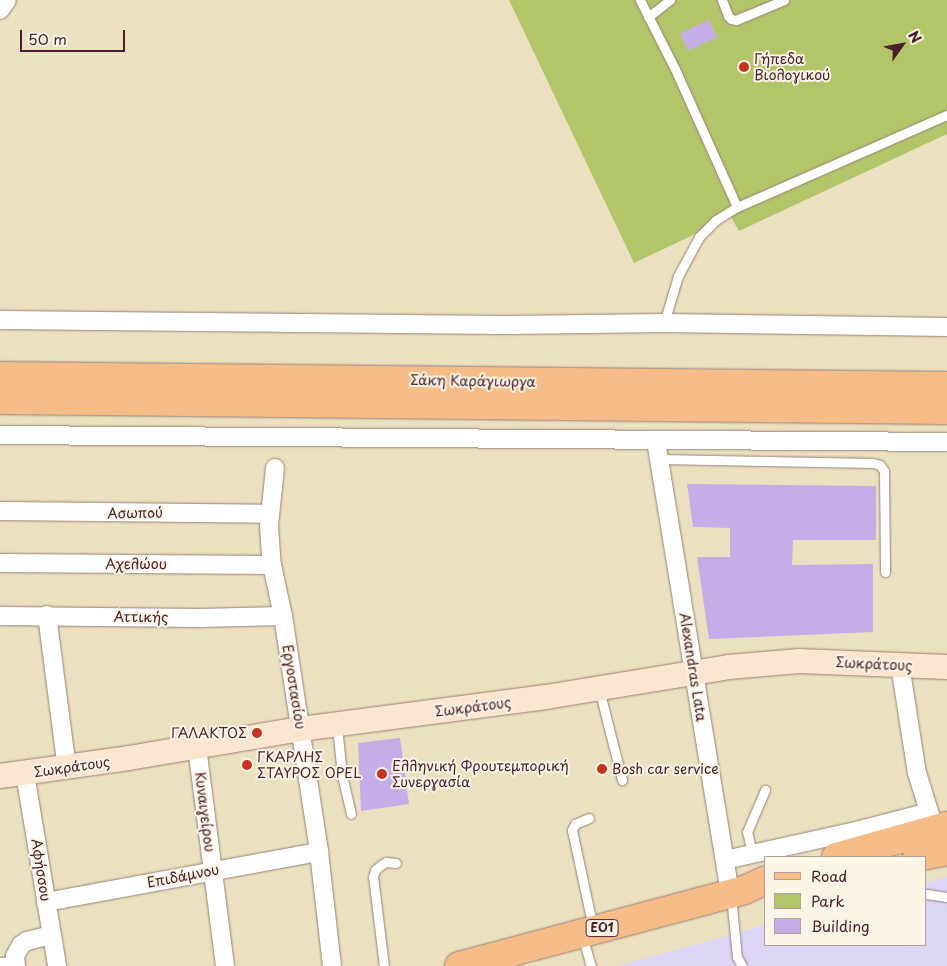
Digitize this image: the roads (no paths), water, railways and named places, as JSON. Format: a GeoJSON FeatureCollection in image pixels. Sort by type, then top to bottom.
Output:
{"type":"FeatureCollection","features":[{"type":"Feature","properties":{"kind":"main road","name":"Σάκη Καράγιωργα"},"geometry":{"type":"LineString","coordinates":[[0,376],[947,386]]}},
{"type":"Feature","properties":{"kind":"main road","name":"Σάκη Καράγιωργα"},"geometry":{"type":"LineString","coordinates":[[0,400],[947,410]]}},
{"type":"Feature","properties":{"kind":"main road","name":"Σωκράτους"},"geometry":{"type":"LineString","coordinates":[[0,776],[67,768],[300,729],[599,689],[694,672],[799,661],[947,667]]}},
{"type":"Feature","properties":{"kind":"main road"},"geometry":{"type":"LineString","coordinates":[[840,856],[939,830]]}},
{"type":"Feature","properties":{"kind":"main road"},"geometry":{"type":"LineString","coordinates":[[918,856],[939,830]]}},
{"type":"Feature","properties":{"kind":"main road","name":"ΕΟ1"},"geometry":{"type":"LineString","coordinates":[[459,966],[752,889]]}},
{"type":"Feature","properties":{"kind":"street"},"geometry":{"type":"LineString","coordinates":[[0,10],[7,0]]}},
{"type":"Feature","properties":{"kind":"street"},"geometry":{"type":"LineString","coordinates":[[0,320],[509,325],[664,323],[947,327]]}},
{"type":"Feature","properties":{"kind":"street"},"geometry":{"type":"LineString","coordinates":[[0,435],[947,442]]}},
{"type":"Feature","properties":{"kind":"street","name":"Alexandras Lata"},"geometry":{"type":"LineString","coordinates":[[656,441],[725,860],[752,889]]}},
{"type":"Feature","properties":{"kind":"street","name":"Εργοστασίου"},"geometry":{"type":"LineString","coordinates":[[275,468],[270,514],[272,565],[283,616],[319,852],[332,966]]}},
{"type":"Feature","properties":{"kind":"street","name":"Ασωπού"},"geometry":{"type":"LineString","coordinates":[[0,511],[270,514]]}},
{"type":"Feature","properties":{"kind":"street","name":"Αχελώου"},"geometry":{"type":"LineString","coordinates":[[0,563],[272,565]]}},
{"type":"Feature","properties":{"kind":"street"},"geometry":{"type":"LineString","coordinates":[[47,615],[67,768]]}},
{"type":"Feature","properties":{"kind":"street","name":"Αττικής"},"geometry":{"type":"LineString","coordinates":[[0,616],[199,618],[283,616]]}},
{"type":"Feature","properties":{"kind":"street"},"geometry":{"type":"LineString","coordinates":[[725,860],[837,836],[939,830],[917,774],[900,665]]}},
{"type":"Feature","properties":{"kind":"street","name":"Κυναιγείρου"},"geometry":{"type":"LineString","coordinates":[[197,746],[225,966]]}},
{"type":"Feature","properties":{"kind":"street","name":"Αφήσσου"},"geometry":{"type":"LineString","coordinates":[[25,774],[57,966]]}},
{"type":"Feature","properties":{"kind":"street","name":"Επιδάμνου"},"geometry":{"type":"LineString","coordinates":[[46,902],[212,870],[319,852]]}},
{"type":"Feature","properties":{"kind":"street"},"geometry":{"type":"LineString","coordinates":[[11,964],[16,951],[21,945],[27,941],[52,935]]}},
{"type":"Feature","properties":{"kind":"lane"},"geometry":{"type":"LineString","coordinates":[[640,0],[675,70],[737,207]]}},
{"type":"Feature","properties":{"kind":"lane"},"geometry":{"type":"LineString","coordinates":[[648,17],[670,0]]}},
{"type":"Feature","properties":{"kind":"lane"},"geometry":{"type":"LineString","coordinates":[[722,0],[728,16],[736,20],[784,0]]}},
{"type":"Feature","properties":{"kind":"lane"},"geometry":{"type":"LineString","coordinates":[[664,323],[678,276],[690,252],[707,228],[737,207],[947,115]]}},
{"type":"Feature","properties":{"kind":"lane"},"geometry":{"type":"LineString","coordinates":[[659,459],[873,463],[880,465],[884,471],[885,572]]}},
{"type":"Feature","properties":{"kind":"lane"},"geometry":{"type":"LineString","coordinates":[[599,689],[622,780]]}},
{"type":"Feature","properties":{"kind":"lane"},"geometry":{"type":"LineString","coordinates":[[337,724],[342,775],[352,814]]}},
{"type":"Feature","properties":{"kind":"lane"},"geometry":{"type":"LineString","coordinates":[[752,853],[747,832],[765,790]]}},
{"type":"Feature","properties":{"kind":"lane"},"geometry":{"type":"LineString","coordinates":[[589,818],[575,824],[572,830],[591,966]]}},
{"type":"Feature","properties":{"kind":"lane"},"geometry":{"type":"LineString","coordinates":[[384,966],[373,877],[375,870],[381,865],[386,862],[396,863]]}},
{"type":"Feature","properties":{"kind":"lane"},"geometry":{"type":"LineString","coordinates":[[742,966],[738,957],[752,889]]}},
{"type":"Feature","properties":{"kind":"lane"},"geometry":{"type":"LineString","coordinates":[[927,894],[947,897]]}},
{"type":"Feature","properties":{"kind":"place","name":"Γήπεδα Βιολογικού"},"geometry":{"type":"Point","coordinates":[744,67]}},
{"type":"Feature","properties":{"kind":"place","name":"ΓΑΛΑΚΤΟΣ"},"geometry":{"type":"Point","coordinates":[257,733]}},
{"type":"Feature","properties":{"kind":"place","name":"ΓΚΑΡΛΗΣ ΣΤΑΥΡΟΣ OPEL"},"geometry":{"type":"Point","coordinates":[247,765]}},
{"type":"Feature","properties":{"kind":"place","name":"Bosh car service"},"geometry":{"type":"Point","coordinates":[602,769]}},
{"type":"Feature","properties":{"kind":"place","name":"Ελληνική Φρουτεμπορική Συνεργασία"},"geometry":{"type":"Point","coordinates":[382,774]}}]}
